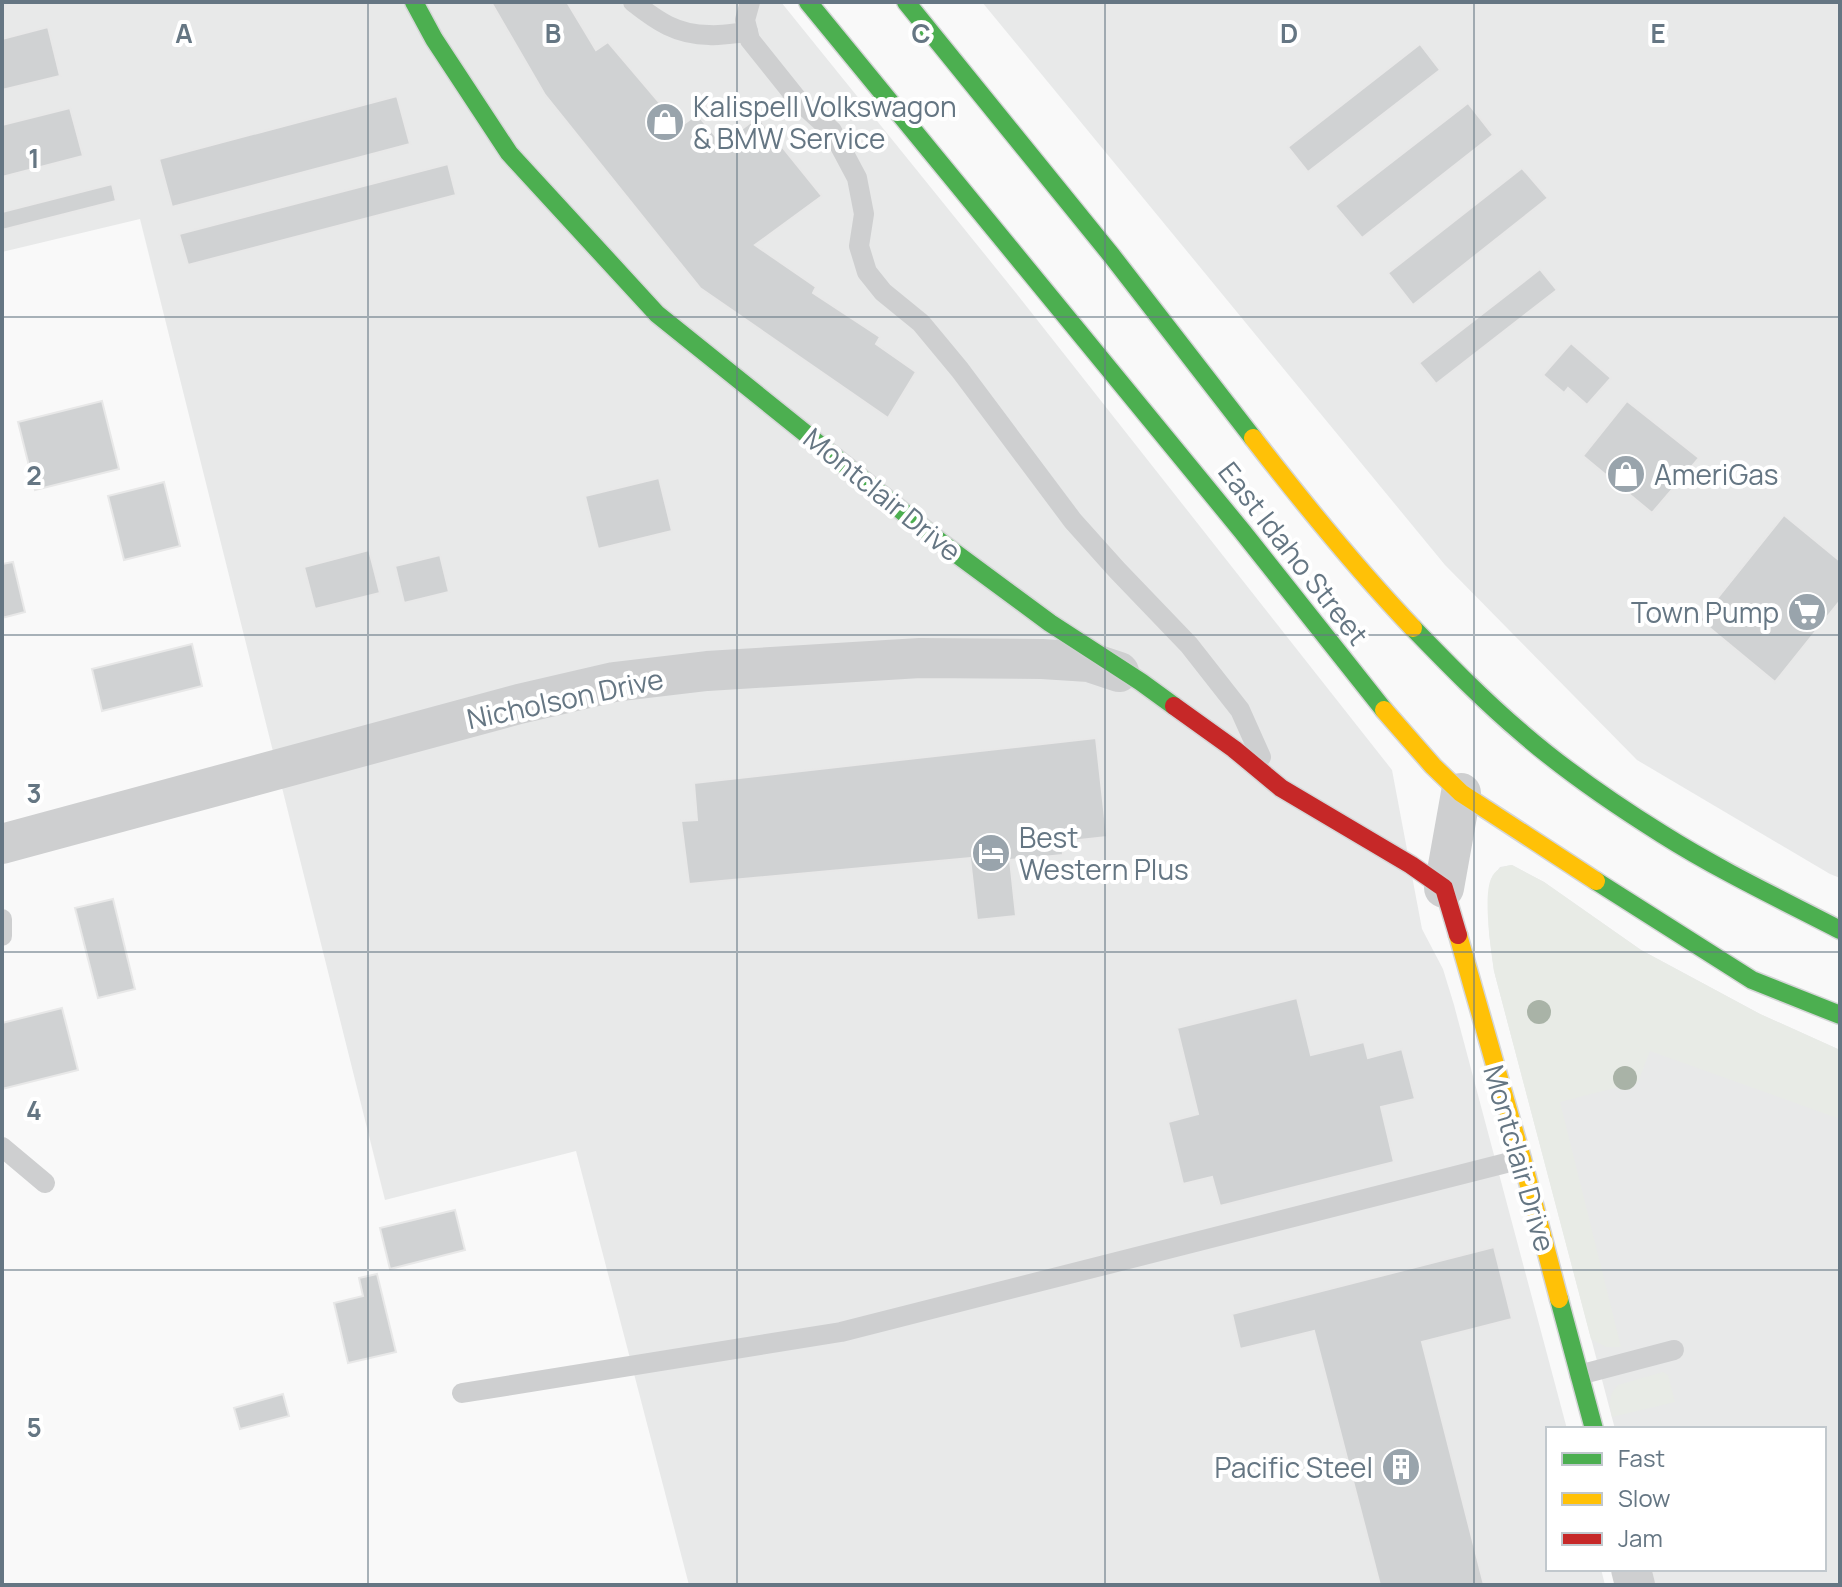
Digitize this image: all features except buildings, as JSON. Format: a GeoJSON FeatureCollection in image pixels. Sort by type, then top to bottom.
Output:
{"type":"FeatureCollection","features":[{"type":"Feature","properties":{"kind":"main road","name":"Montclair Drive"},"geometry":{"type":"LineString","coordinates":[[414,2],[434,39],[509,153],[657,314],[943,544],[1050,623],[1141,682],[1234,749],[1281,788],[1444,888],[1522,1159],[1593,1427]]}},
{"type":"Feature","properties":{"kind":"main road","name":"East Idaho Street"},"geometry":{"type":"LineString","coordinates":[[808,2],[1242,531],[1370,695],[1433,766],[1461,793],[1752,980],[1840,1015]]}},
{"type":"Feature","properties":{"kind":"main road","name":"East Idaho Street"},"geometry":{"type":"LineString","coordinates":[[906,2],[1112,256],[1313,516],[1376,589],[1442,658],[1523,734],[1609,798],[1662,834],[1738,878],[1840,930]]}},
{"type":"Feature","properties":{"kind":"street","name":"Nicholson Drive"},"geometry":{"type":"LineString","coordinates":[[2,844],[519,704],[614,682],[707,671],[920,658],[1089,662],[1141,682]]}},
{"type":"Feature","properties":{"kind":"street","name":"Montclair Drive"},"geometry":{"type":"LineString","coordinates":[[1444,888],[1461,793]]}},
{"type":"Feature","properties":{"kind":"lane"},"geometry":{"type":"LineString","coordinates":[[633,2],[657,22],[684,33],[710,36],[748,32]]}},
{"type":"Feature","properties":{"kind":"lane"},"geometry":{"type":"LineString","coordinates":[[750,2],[745,20],[750,40],[798,100],[832,131],[857,178],[864,214],[859,246],[867,272],[883,292],[921,323],[1073,521],[1207,668],[1240,710],[1259,751],[1265,776]]}},
{"type":"Feature","properties":{"kind":"lane"},"geometry":{"type":"LineString","coordinates":[[2,919],[2,936]]}},
{"type":"Feature","properties":{"kind":"lane"},"geometry":{"type":"LineString","coordinates":[[2,1147],[45,1183]]}},
{"type":"Feature","properties":{"kind":"lane"},"geometry":{"type":"LineString","coordinates":[[462,1393],[841,1332],[1522,1159]]}},
{"type":"Feature","properties":{"kind":"lane"},"geometry":{"type":"LineString","coordinates":[[1579,1375],[1674,1350]]}},
{"type":"Feature","properties":{"kind":"shaded area"},"geometry":{"type":"Polygon","coordinates":[[[2,2],[781,2],[1016,293],[1392,770],[1422,929],[1443,969],[1454,1005],[1566,1427],[1546,1427],[1546,1571],[1602,1571],[1605,1585],[689,1585],[576,1151],[385,1200],[140,219],[2,252],[2,2]]]}},
{"type":"Feature","properties":{"kind":"shaded area"},"geometry":{"type":"Polygon","coordinates":[[[982,2],[1840,2],[1840,878],[1637,760],[1445,565],[982,2]]]}},
{"type":"Feature","properties":{"kind":"shaded area"},"geometry":{"type":"Polygon","coordinates":[[[1512,865],[1544,882],[1641,950],[1760,1014],[1840,1050],[1840,1585],[1654,1585],[1650,1571],[1826,1571],[1826,1427],[1614,1427],[1494,971],[1488,903],[1491,879],[1500,867],[1512,865]]]}},
{"type":"Feature","properties":{"kind":"shaded area"},"geometry":{"type":"Polygon","coordinates":[[[1512,865],[1544,882],[1641,950],[1760,1014],[1840,1050],[1840,1119],[1650,1051],[1638,1082],[1560,1102],[1621,1347],[1606,1347],[1591,1339],[1494,971],[1488,924],[1489,887],[1497,870],[1512,865]]]}},
{"type":"Feature","properties":{"kind":"shaded area"},"geometry":{"type":"Polygon","coordinates":[[[1663,1372],[1668,1375],[1675,1402],[1612,1417],[1610,1400],[1618,1385],[1663,1372]]]}},
{"type":"Feature","properties":{"kind":"traffic: fast"},"geometry":{"type":"LineString","coordinates":[[414,2],[434,39],[509,153],[657,314],[943,544],[1050,623],[1174,706]]}},
{"type":"Feature","properties":{"kind":"traffic: fast"},"geometry":{"type":"LineString","coordinates":[[808,2],[1242,531],[1384,710]]}},
{"type":"Feature","properties":{"kind":"traffic: fast"},"geometry":{"type":"LineString","coordinates":[[906,2],[1112,256],[1253,438]]}},
{"type":"Feature","properties":{"kind":"traffic: fast"},"geometry":{"type":"LineString","coordinates":[[1413,628],[1509,721],[1591,787],[1705,860],[1840,930]]}},
{"type":"Feature","properties":{"kind":"traffic: fast"},"geometry":{"type":"LineString","coordinates":[[1596,881],[1752,980],[1840,1015]]}},
{"type":"Feature","properties":{"kind":"traffic: fast"},"geometry":{"type":"LineString","coordinates":[[1559,1299],[1593,1427]]}},
{"type":"Feature","properties":{"kind":"traffic: slow"},"geometry":{"type":"LineString","coordinates":[[1253,438],[1331,535],[1413,628]]}},
{"type":"Feature","properties":{"kind":"traffic: slow"},"geometry":{"type":"LineString","coordinates":[[1384,710],[1461,793],[1596,881]]}},
{"type":"Feature","properties":{"kind":"traffic: slow"},"geometry":{"type":"LineString","coordinates":[[1458,935],[1559,1299]]}},
{"type":"Feature","properties":{"kind":"traffic: jam"},"geometry":{"type":"LineString","coordinates":[[1174,706],[1281,788],[1444,888],[1458,935]]}},
{"type":"Feature","properties":{"kind":"place","name":"Kalispell Volkswagon & BMW Service"},"geometry":{"type":"Point","coordinates":[665,122]}},
{"type":"Feature","properties":{"kind":"place","name":"AmeriGas"},"geometry":{"type":"Point","coordinates":[1626,474]}},
{"type":"Feature","properties":{"kind":"place","name":"Town Pump"},"geometry":{"type":"Point","coordinates":[1807,612]}},
{"type":"Feature","properties":{"kind":"place","name":"Best Western Plus"},"geometry":{"type":"Point","coordinates":[991,853]}},
{"type":"Feature","properties":{"kind":"place","name":"Pacific Steel"},"geometry":{"type":"Point","coordinates":[1401,1467]}}]}
